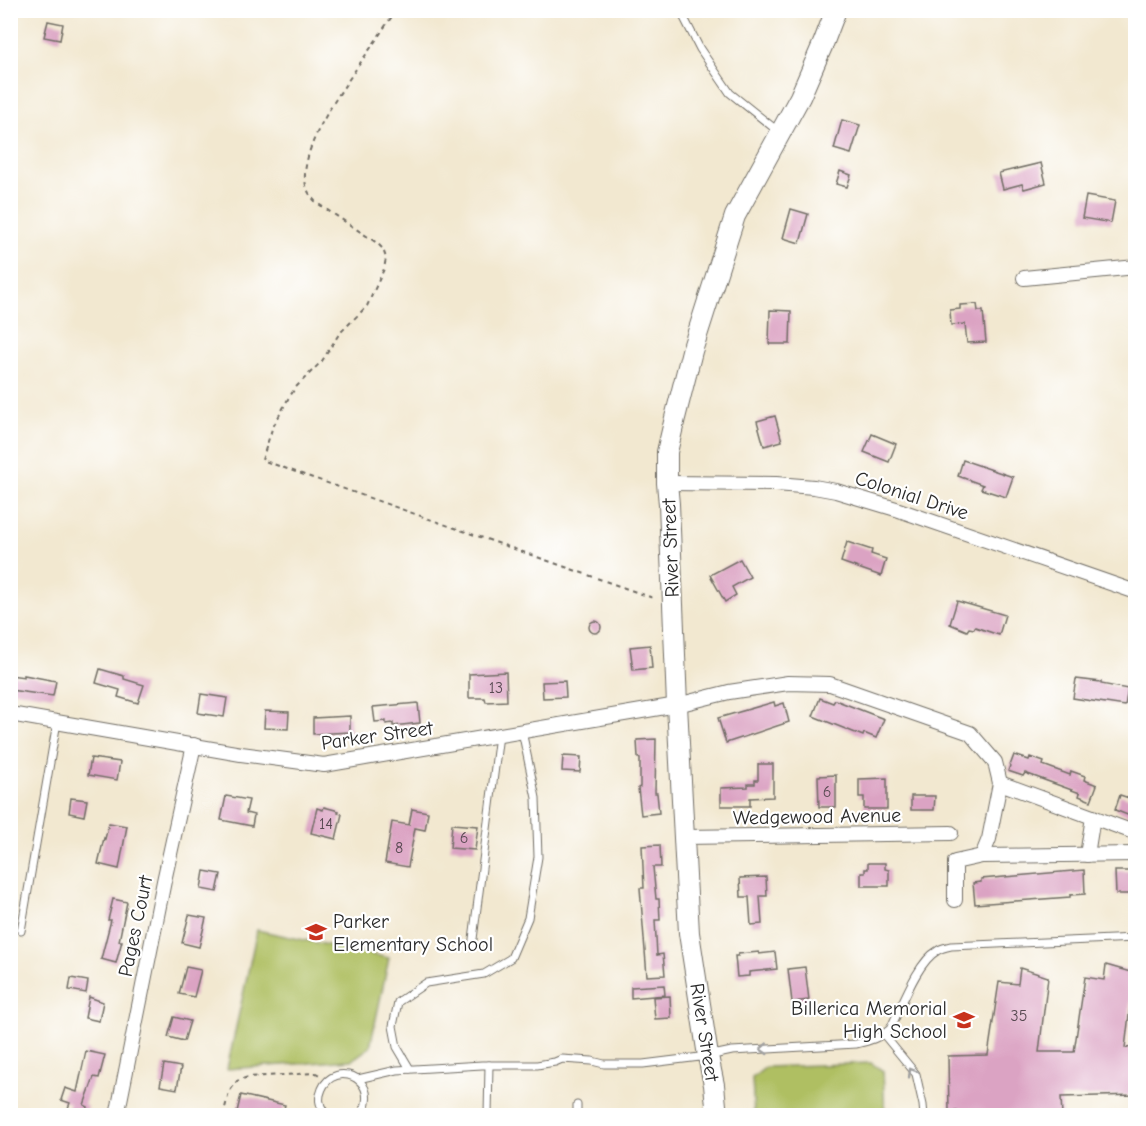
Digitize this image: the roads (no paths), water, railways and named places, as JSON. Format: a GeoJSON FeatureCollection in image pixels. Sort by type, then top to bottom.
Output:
{"type":"FeatureCollection","features":[{"type":"Feature","properties":{"kind":"main road","name":"River Street"},"geometry":{"type":"LineString","coordinates":[[717,1116],[689,933],[667,452],[692,351],[735,216],[800,97],[836,10]]}},
{"type":"Feature","properties":{"kind":"street"},"geometry":{"type":"LineString","coordinates":[[1024,278],[1136,267]]}},
{"type":"Feature","properties":{"kind":"street","name":"Colonial Drive"},"geometry":{"type":"LineString","coordinates":[[667,483],[776,484],[836,491],[896,509],[1136,592]]}},
{"type":"Feature","properties":{"kind":"street","name":"Parker Street"},"geometry":{"type":"LineString","coordinates":[[10,714],[242,754],[324,765],[677,705],[729,692],[788,683],[830,684],[893,704],[970,733],[995,762],[1000,783]]}},
{"type":"Feature","properties":{"kind":"street","name":"Pages Court"},"geometry":{"type":"LineString","coordinates":[[117,1116],[194,745]]}},
{"type":"Feature","properties":{"kind":"street"},"geometry":{"type":"LineString","coordinates":[[982,856],[989,839],[1000,783],[1136,832]]}},
{"type":"Feature","properties":{"kind":"street"},"geometry":{"type":"LineString","coordinates":[[1087,855],[1093,817]]}},
{"type":"Feature","properties":{"kind":"street","name":"Wedgewood Avenue"},"geometry":{"type":"LineString","coordinates":[[684,837],[951,834]]}},
{"type":"Feature","properties":{"kind":"street"},"geometry":{"type":"LineString","coordinates":[[955,900],[955,862],[982,856],[1136,854]]}},
{"type":"Feature","properties":{"kind":"lane"},"geometry":{"type":"LineString","coordinates":[[680,10],[700,49],[730,93],[780,133]]}},
{"type":"Feature","properties":{"kind":"lane"},"geometry":{"type":"LineString","coordinates":[[21,932],[57,722]]}},
{"type":"Feature","properties":{"kind":"lane"},"geometry":{"type":"LineString","coordinates":[[410,1070],[397,1047],[393,1026],[398,1002],[426,982],[484,974],[510,958],[528,918],[538,857],[536,798],[522,731]]}},
{"type":"Feature","properties":{"kind":"lane"},"geometry":{"type":"LineString","coordinates":[[472,948],[499,735]]}},
{"type":"Feature","properties":{"kind":"lane"},"geometry":{"type":"LineString","coordinates":[[358,1079],[397,1070],[537,1065],[562,1059],[592,1060],[604,1064],[643,1064],[732,1051],[856,1044],[871,1041],[884,1035],[890,1029],[918,972],[927,959],[937,951],[951,946],[1136,938]]}},
{"type":"Feature","properties":{"kind":"lane"},"geometry":{"type":"LineString","coordinates":[[884,1035],[916,1074],[924,1116]]}},
{"type":"Feature","properties":{"kind":"lane"},"geometry":{"type":"LineString","coordinates":[[488,1116],[489,1065]]}},
{"type":"Feature","properties":{"kind":"lane"},"geometry":{"type":"LineString","coordinates":[[328,1116],[323,1112],[319,1099],[322,1085],[332,1076],[346,1074],[358,1079],[366,1090],[366,1104],[360,1116]]}},
{"type":"Feature","properties":{"kind":"lane"},"geometry":{"type":"LineString","coordinates":[[577,1105],[577,1116]]}},
{"type":"Feature","properties":{"kind":"place","name":"Parker Elementary School"},"geometry":{"type":"Point","coordinates":[316,932]}},
{"type":"Feature","properties":{"kind":"place","name":"Billerica Memorial High School"},"geometry":{"type":"Point","coordinates":[964,1020]}}]}
